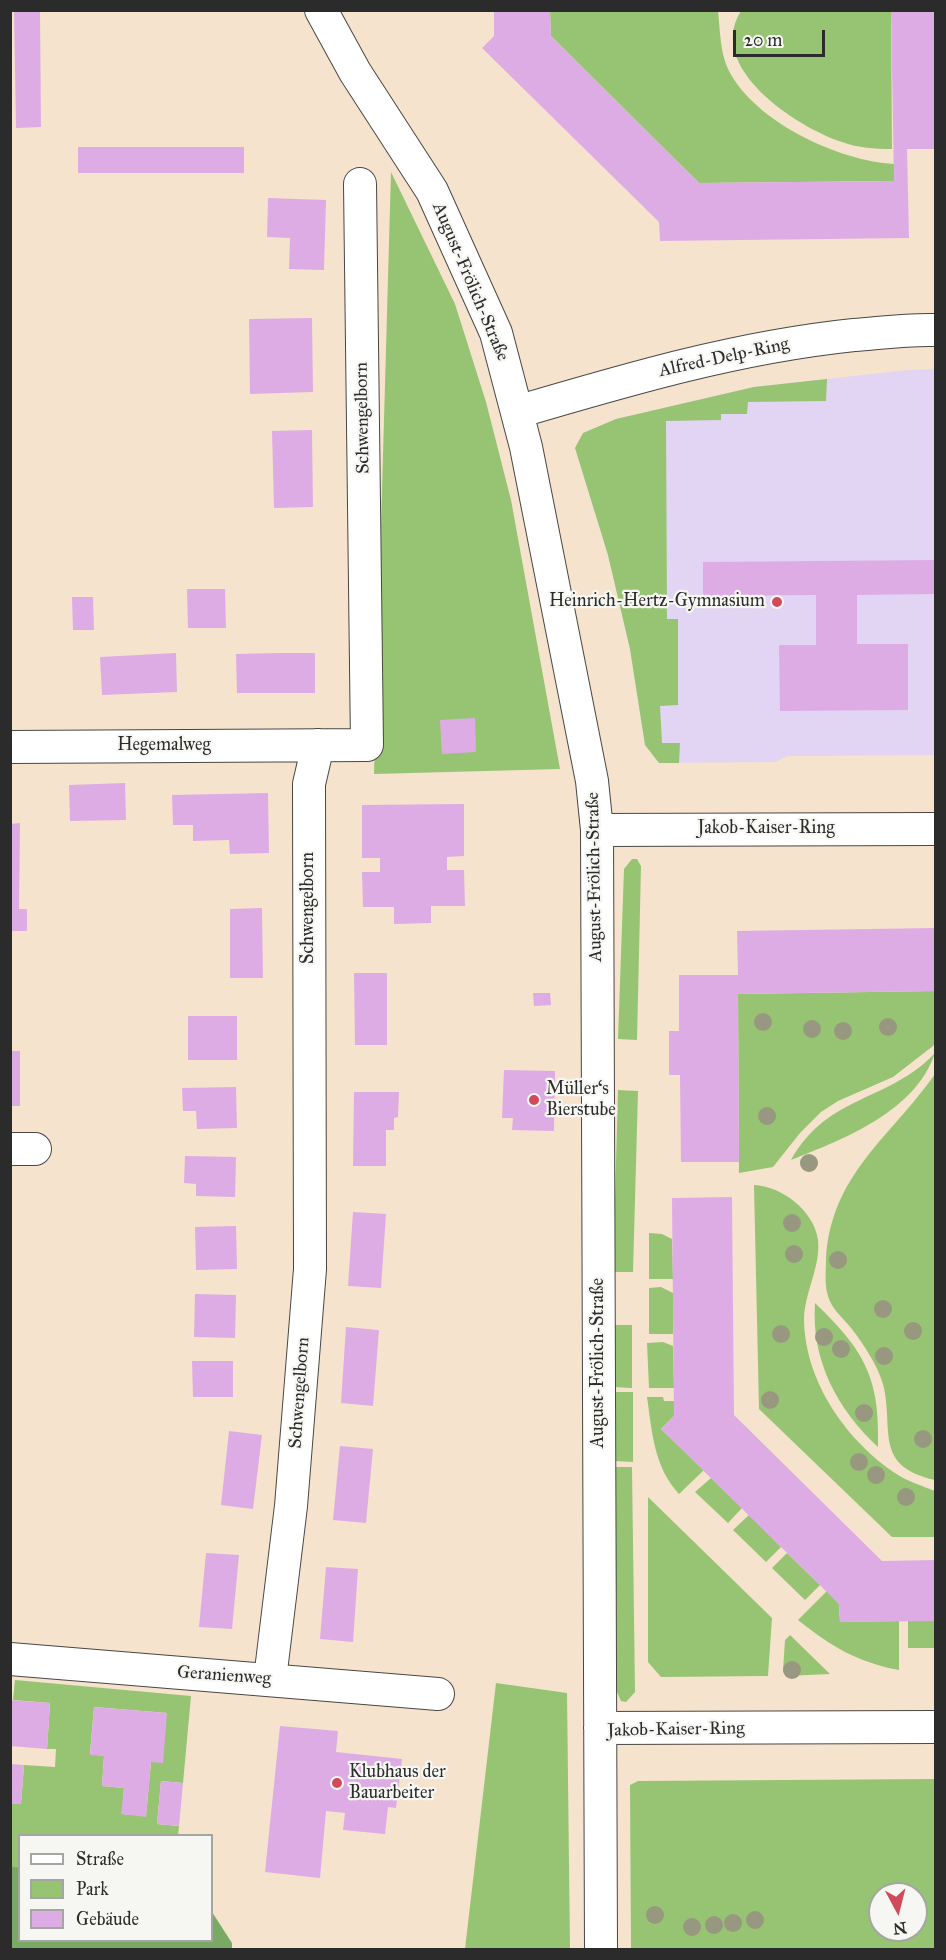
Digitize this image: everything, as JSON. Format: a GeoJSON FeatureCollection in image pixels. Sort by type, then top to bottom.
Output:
{"type":"FeatureCollection","features":[{"type":"Feature","properties":{"kind":"street","name":"August-Frölich-Straße"},"geometry":{"type":"LineString","coordinates":[[321,10],[355,72],[432,191],[496,333],[518,412],[592,781],[597,830],[600,1728]]}},
{"type":"Feature","properties":{"kind":"street","name":"Schwengelborn"},"geometry":{"type":"LineString","coordinates":[[270,1679],[291,1506],[310,1269],[309,784],[318,745],[367,746],[360,184]]}},
{"type":"Feature","properties":{"kind":"street","name":"Alfred-Delp-Ring"},"geometry":{"type":"LineString","coordinates":[[518,412],[673,367],[750,349],[829,338],[936,330]]}},
{"type":"Feature","properties":{"kind":"street","name":"Hegemalweg"},"geometry":{"type":"LineString","coordinates":[[10,747],[318,745]]}},
{"type":"Feature","properties":{"kind":"street","name":"Jakob-Kaiser-Ring"},"geometry":{"type":"LineString","coordinates":[[597,830],[936,829]]}},
{"type":"Feature","properties":{"kind":"street","name":"Geranienweg"},"geometry":{"type":"LineString","coordinates":[[10,1659],[438,1694]]}},
{"type":"Feature","properties":{"kind":"street","name":"Jakob-Kaiser-Ring"},"geometry":{"type":"LineString","coordinates":[[602,1950],[600,1728],[936,1726]]}},
{"type":"Feature","properties":{"kind":"shaded area","name":"Heinrich-Hertz-Gymnasium"},"geometry":{"type":"Polygon","coordinates":[[[935,369],[935,755],[788,756],[775,762],[659,763],[645,745],[630,649],[608,555],[575,448],[583,433],[616,419],[754,387],[935,369]]]}},
{"type":"Feature","properties":{"kind":"green space"},"geometry":{"type":"Polygon","coordinates":[[[550,11],[718,11],[725,62],[740,88],[757,106],[777,122],[824,147],[872,161],[894,164],[894,181],[699,183],[551,36],[550,11]]]}},
{"type":"Feature","properties":{"kind":"green space"},"geometry":{"type":"Polygon","coordinates":[[[741,11],[891,11],[892,149],[854,146],[823,134],[780,109],[761,92],[745,73],[735,53],[733,32],[741,11]]]}},
{"type":"Feature","properties":{"kind":"green space"},"geometry":{"type":"Polygon","coordinates":[[[391,172],[455,304],[486,402],[511,500],[560,769],[374,774],[391,172]]]}},
{"type":"Feature","properties":{"kind":"green space"},"geometry":{"type":"Polygon","coordinates":[[[827,379],[826,401],[748,402],[747,414],[721,414],[721,420],[666,421],[667,619],[678,619],[678,705],[660,706],[662,743],[680,743],[679,763],[659,763],[645,745],[630,649],[608,555],[575,448],[583,433],[616,419],[754,387],[827,379]]]}},
{"type":"Feature","properties":{"kind":"green space"},"geometry":{"type":"Polygon","coordinates":[[[632,859],[637,859],[641,866],[637,1040],[618,1039],[624,869],[632,859]]]}},
{"type":"Feature","properties":{"kind":"green space"},"geometry":{"type":"Polygon","coordinates":[[[935,991],[935,1043],[933,1046],[893,1077],[838,1101],[821,1112],[800,1133],[773,1167],[739,1173],[738,994],[935,991]]]}},
{"type":"Feature","properties":{"kind":"green space"},"geometry":{"type":"Polygon","coordinates":[[[935,1053],[925,1074],[912,1092],[895,1107],[855,1132],[791,1160],[806,1138],[823,1122],[841,1110],[898,1081],[917,1069],[935,1053]]]}},
{"type":"Feature","properties":{"kind":"green space"},"geometry":{"type":"Polygon","coordinates":[[[935,1074],[935,1480],[916,1474],[903,1466],[895,1457],[890,1446],[882,1381],[866,1349],[831,1303],[827,1294],[826,1259],[830,1229],[839,1203],[851,1180],[866,1158],[935,1074]]]}},
{"type":"Feature","properties":{"kind":"green space"},"geometry":{"type":"Polygon","coordinates":[[[618,1090],[638,1091],[633,1272],[613,1272],[618,1090]]]}},
{"type":"Feature","properties":{"kind":"green space"},"geometry":{"type":"Polygon","coordinates":[[[754,1185],[764,1186],[785,1195],[795,1202],[810,1219],[818,1240],[817,1260],[804,1320],[806,1343],[812,1366],[832,1408],[862,1446],[898,1475],[935,1491],[935,1537],[892,1537],[759,1409],[754,1185]]]}},
{"type":"Feature","properties":{"kind":"green space"},"geometry":{"type":"Polygon","coordinates":[[[649,1233],[662,1234],[672,1239],[673,1279],[649,1279],[649,1233]]]}},
{"type":"Feature","properties":{"kind":"green space"},"geometry":{"type":"Polygon","coordinates":[[[661,1287],[673,1293],[673,1334],[649,1334],[649,1288],[661,1287]]]}},
{"type":"Feature","properties":{"kind":"green space"},"geometry":{"type":"Polygon","coordinates":[[[815,1303],[846,1336],[866,1367],[876,1402],[878,1447],[863,1432],[839,1400],[822,1364],[817,1344],[815,1303]]]}},
{"type":"Feature","properties":{"kind":"green space"},"geometry":{"type":"Polygon","coordinates":[[[613,1325],[632,1325],[632,1388],[613,1387],[613,1325]]]}},
{"type":"Feature","properties":{"kind":"green space"},"geometry":{"type":"Polygon","coordinates":[[[663,1342],[673,1346],[674,1388],[649,1388],[647,1343],[663,1342]]]}},
{"type":"Feature","properties":{"kind":"green space"},"geometry":{"type":"Polygon","coordinates":[[[614,1392],[633,1392],[633,1462],[614,1461],[614,1392]]]}},
{"type":"Feature","properties":{"kind":"green space"},"geometry":{"type":"Polygon","coordinates":[[[647,1397],[663,1397],[664,1401],[674,1401],[674,1416],[661,1429],[704,1470],[679,1494],[659,1461],[647,1397]]]}},
{"type":"Feature","properties":{"kind":"green space"},"geometry":{"type":"Polygon","coordinates":[[[615,1467],[632,1467],[635,1692],[626,1702],[621,1701],[617,1692],[615,1467]]]}},
{"type":"Feature","properties":{"kind":"green space"},"geometry":{"type":"Polygon","coordinates":[[[711,1478],[742,1508],[728,1523],[695,1492],[711,1478]]]}},
{"type":"Feature","properties":{"kind":"green space"},"geometry":{"type":"Polygon","coordinates":[[[648,1497],[772,1618],[768,1676],[661,1677],[648,1662],[648,1497]]]}},
{"type":"Feature","properties":{"kind":"green space"},"geometry":{"type":"Polygon","coordinates":[[[749,1515],[781,1547],[766,1562],[733,1530],[749,1515]]]}},
{"type":"Feature","properties":{"kind":"green space"},"geometry":{"type":"Polygon","coordinates":[[[787,1553],[820,1585],[805,1600],[772,1568],[787,1553]]]}},
{"type":"Feature","properties":{"kind":"green space"},"geometry":{"type":"Polygon","coordinates":[[[827,1591],[839,1604],[840,1622],[899,1621],[899,1670],[858,1658],[822,1638],[798,1620],[827,1591]]]}},
{"type":"Feature","properties":{"kind":"green space"},"geometry":{"type":"Polygon","coordinates":[[[908,1621],[935,1621],[935,1648],[908,1648],[908,1621]]]}},
{"type":"Feature","properties":{"kind":"green space"},"geometry":{"type":"Polygon","coordinates":[[[790,1635],[830,1674],[786,1676],[783,1671],[785,1640],[790,1635]]]}},
{"type":"Feature","properties":{"kind":"green space"},"geometry":{"type":"Polygon","coordinates":[[[15,1680],[191,1696],[183,1783],[161,1781],[157,1824],[179,1826],[178,1834],[18,1834],[18,1867],[11,1866],[10,1804],[21,1804],[24,1765],[55,1767],[56,1749],[47,1749],[50,1703],[13,1700],[15,1680]],[[94,1707],[90,1754],[104,1756],[102,1786],[124,1788],[122,1814],[146,1816],[151,1762],[167,1713],[94,1707]]]}},
{"type":"Feature","properties":{"kind":"green space"},"geometry":{"type":"Polygon","coordinates":[[[496,1683],[567,1693],[570,1949],[465,1949],[496,1683]]]}},
{"type":"Feature","properties":{"kind":"green space"},"geometry":{"type":"Polygon","coordinates":[[[935,1779],[935,1949],[631,1949],[630,1785],[638,1781],[935,1779]]]}},
{"type":"Feature","properties":{"kind":"green space"},"geometry":{"type":"Polygon","coordinates":[[[11,1866],[18,1867],[18,1942],[213,1942],[213,1914],[232,1943],[232,1949],[11,1949],[11,1866]]]}},
{"type":"Feature","properties":{"kind":"building"},"geometry":{"type":"Polygon","coordinates":[[[14,10],[40,10],[41,127],[16,128],[14,10]]]}},
{"type":"Feature","properties":{"kind":"building"},"geometry":{"type":"Polygon","coordinates":[[[494,10],[550,10],[551,36],[699,183],[894,181],[891,10],[936,10],[936,149],[907,149],[909,238],[660,241],[659,222],[482,48],[494,36],[494,10]]]}},
{"type":"Feature","properties":{"kind":"building"},"geometry":{"type":"Polygon","coordinates":[[[78,147],[244,147],[244,173],[78,173],[78,147]]]}},
{"type":"Feature","properties":{"kind":"building"},"geometry":{"type":"Polygon","coordinates":[[[268,198],[326,200],[324,270],[289,269],[290,238],[267,237],[268,198]]]}},
{"type":"Feature","properties":{"kind":"building"},"geometry":{"type":"Polygon","coordinates":[[[312,318],[313,392],[250,394],[249,319],[312,318]]]}},
{"type":"Feature","properties":{"kind":"building"},"geometry":{"type":"Polygon","coordinates":[[[312,430],[313,507],[274,508],[272,431],[312,430]]]}},
{"type":"Feature","properties":{"kind":"building"},"geometry":{"type":"Polygon","coordinates":[[[936,560],[936,594],[857,595],[857,644],[908,644],[908,710],[780,711],[779,645],[816,645],[816,595],[703,596],[703,562],[936,560]]]}},
{"type":"Feature","properties":{"kind":"building"},"geometry":{"type":"Polygon","coordinates":[[[187,589],[225,589],[226,628],[188,628],[187,589]]]}},
{"type":"Feature","properties":{"kind":"building"},"geometry":{"type":"Polygon","coordinates":[[[72,597],[93,597],[94,630],[73,630],[72,597]]]}},
{"type":"Feature","properties":{"kind":"building"},"geometry":{"type":"Polygon","coordinates":[[[176,653],[177,692],[102,695],[100,657],[176,653]]]}},
{"type":"Feature","properties":{"kind":"building"},"geometry":{"type":"Polygon","coordinates":[[[315,653],[315,693],[237,693],[236,654],[315,653]]]}},
{"type":"Feature","properties":{"kind":"building"},"geometry":{"type":"Polygon","coordinates":[[[475,718],[476,752],[442,754],[440,720],[475,718]]]}},
{"type":"Feature","properties":{"kind":"building"},"geometry":{"type":"Polygon","coordinates":[[[125,783],[126,820],[70,821],[69,785],[125,783]]]}},
{"type":"Feature","properties":{"kind":"building"},"geometry":{"type":"Polygon","coordinates":[[[268,793],[269,853],[230,854],[229,840],[193,841],[193,825],[173,825],[172,795],[268,793]]]}},
{"type":"Feature","properties":{"kind":"building"},"geometry":{"type":"Polygon","coordinates":[[[464,804],[464,856],[447,857],[447,870],[464,870],[465,906],[431,906],[431,923],[394,924],[394,907],[363,907],[362,872],[380,872],[380,858],[362,858],[362,805],[464,804]]]}},
{"type":"Feature","properties":{"kind":"building"},"geometry":{"type":"Polygon","coordinates":[[[20,823],[19,909],[27,909],[27,931],[10,931],[10,824],[20,823]]]}},
{"type":"Feature","properties":{"kind":"building"},"geometry":{"type":"Polygon","coordinates":[[[262,908],[263,978],[230,978],[230,909],[262,908]]]}},
{"type":"Feature","properties":{"kind":"building"},"geometry":{"type":"Polygon","coordinates":[[[936,928],[936,991],[738,994],[739,1162],[681,1162],[680,1075],[669,1075],[669,1031],[679,1031],[679,975],[738,975],[737,931],[936,928]]]}},
{"type":"Feature","properties":{"kind":"building"},"geometry":{"type":"Polygon","coordinates":[[[354,973],[387,973],[387,1045],[355,1045],[354,973]]]}},
{"type":"Feature","properties":{"kind":"building"},"geometry":{"type":"Polygon","coordinates":[[[533,993],[550,993],[551,1005],[534,1006],[533,993]]]}},
{"type":"Feature","properties":{"kind":"building"},"geometry":{"type":"Polygon","coordinates":[[[188,1016],[237,1016],[237,1060],[188,1060],[188,1016]]]}},
{"type":"Feature","properties":{"kind":"building"},"geometry":{"type":"Polygon","coordinates":[[[10,1051],[20,1051],[20,1106],[10,1106],[10,1051]]]}},
{"type":"Feature","properties":{"kind":"building"},"geometry":{"type":"Polygon","coordinates":[[[504,1070],[555,1071],[554,1131],[512,1130],[513,1118],[502,1118],[504,1070]]]}},
{"type":"Feature","properties":{"kind":"building"},"geometry":{"type":"Polygon","coordinates":[[[236,1087],[237,1128],[197,1129],[196,1111],[183,1111],[182,1088],[236,1087]]]}},
{"type":"Feature","properties":{"kind":"building"},"geometry":{"type":"Polygon","coordinates":[[[354,1092],[399,1092],[398,1117],[394,1118],[394,1130],[386,1130],[386,1166],[353,1166],[354,1092]]]}},
{"type":"Feature","properties":{"kind":"building"},"geometry":{"type":"Polygon","coordinates":[[[185,1156],[236,1157],[235,1197],[196,1196],[196,1184],[184,1183],[185,1156]]]}},
{"type":"Feature","properties":{"kind":"building"},"geometry":{"type":"Polygon","coordinates":[[[732,1197],[734,1415],[882,1561],[936,1560],[936,1621],[840,1622],[839,1604],[661,1429],[674,1416],[672,1198],[732,1197]]]}},
{"type":"Feature","properties":{"kind":"building"},"geometry":{"type":"Polygon","coordinates":[[[353,1212],[386,1214],[381,1288],[348,1286],[353,1212]]]}},
{"type":"Feature","properties":{"kind":"building"},"geometry":{"type":"Polygon","coordinates":[[[236,1226],[237,1269],[196,1270],[195,1227],[236,1226]]]}},
{"type":"Feature","properties":{"kind":"building"},"geometry":{"type":"Polygon","coordinates":[[[195,1294],[236,1295],[235,1338],[194,1337],[195,1294]]]}},
{"type":"Feature","properties":{"kind":"building"},"geometry":{"type":"Polygon","coordinates":[[[346,1327],[379,1330],[373,1406],[341,1403],[346,1327]]]}},
{"type":"Feature","properties":{"kind":"building"},"geometry":{"type":"Polygon","coordinates":[[[192,1361],[233,1361],[233,1397],[193,1397],[192,1361]]]}},
{"type":"Feature","properties":{"kind":"building"},"geometry":{"type":"Polygon","coordinates":[[[229,1431],[262,1435],[253,1509],[221,1505],[229,1431]]]}},
{"type":"Feature","properties":{"kind":"building"},"geometry":{"type":"Polygon","coordinates":[[[340,1446],[373,1449],[366,1523],[333,1520],[340,1446]]]}},
{"type":"Feature","properties":{"kind":"building"},"geometry":{"type":"Polygon","coordinates":[[[206,1553],[239,1555],[232,1629],[199,1627],[206,1553]]]}},
{"type":"Feature","properties":{"kind":"building"},"geometry":{"type":"Polygon","coordinates":[[[326,1567],[358,1569],[353,1642],[320,1639],[326,1567]]]}},
{"type":"Feature","properties":{"kind":"building"},"geometry":{"type":"Polygon","coordinates":[[[10,1700],[50,1703],[47,1749],[10,1746],[10,1700]]]}},
{"type":"Feature","properties":{"kind":"building"},"geometry":{"type":"Polygon","coordinates":[[[94,1707],[167,1713],[163,1763],[151,1762],[146,1817],[121,1814],[124,1788],[102,1786],[104,1756],[90,1755],[94,1707]]]}},
{"type":"Feature","properties":{"kind":"building","name":"Klubhaus der Bauarbeiter"},"geometry":{"type":"Polygon","coordinates":[[[280,1726],[338,1731],[336,1752],[402,1759],[396,1808],[388,1807],[385,1834],[343,1830],[345,1813],[326,1811],[320,1878],[265,1872],[280,1726]]]}},
{"type":"Feature","properties":{"kind":"building"},"geometry":{"type":"Polygon","coordinates":[[[10,1764],[24,1765],[21,1804],[10,1804],[10,1764]]]}},
{"type":"Feature","properties":{"kind":"building"},"geometry":{"type":"Polygon","coordinates":[[[161,1781],[183,1783],[179,1826],[157,1824],[161,1781]]]}},
{"type":"Feature","properties":{"kind":"place","name":"Heinrich-Hertz-Gymnasium"},"geometry":{"type":"Point","coordinates":[777,602]}},
{"type":"Feature","properties":{"kind":"place","name":"Müller‘s Bierstube"},"geometry":{"type":"Point","coordinates":[534,1100]}},
{"type":"Feature","properties":{"kind":"place","name":"Klubhaus der Bauarbeiter"},"geometry":{"type":"Point","coordinates":[337,1783]}}]}
